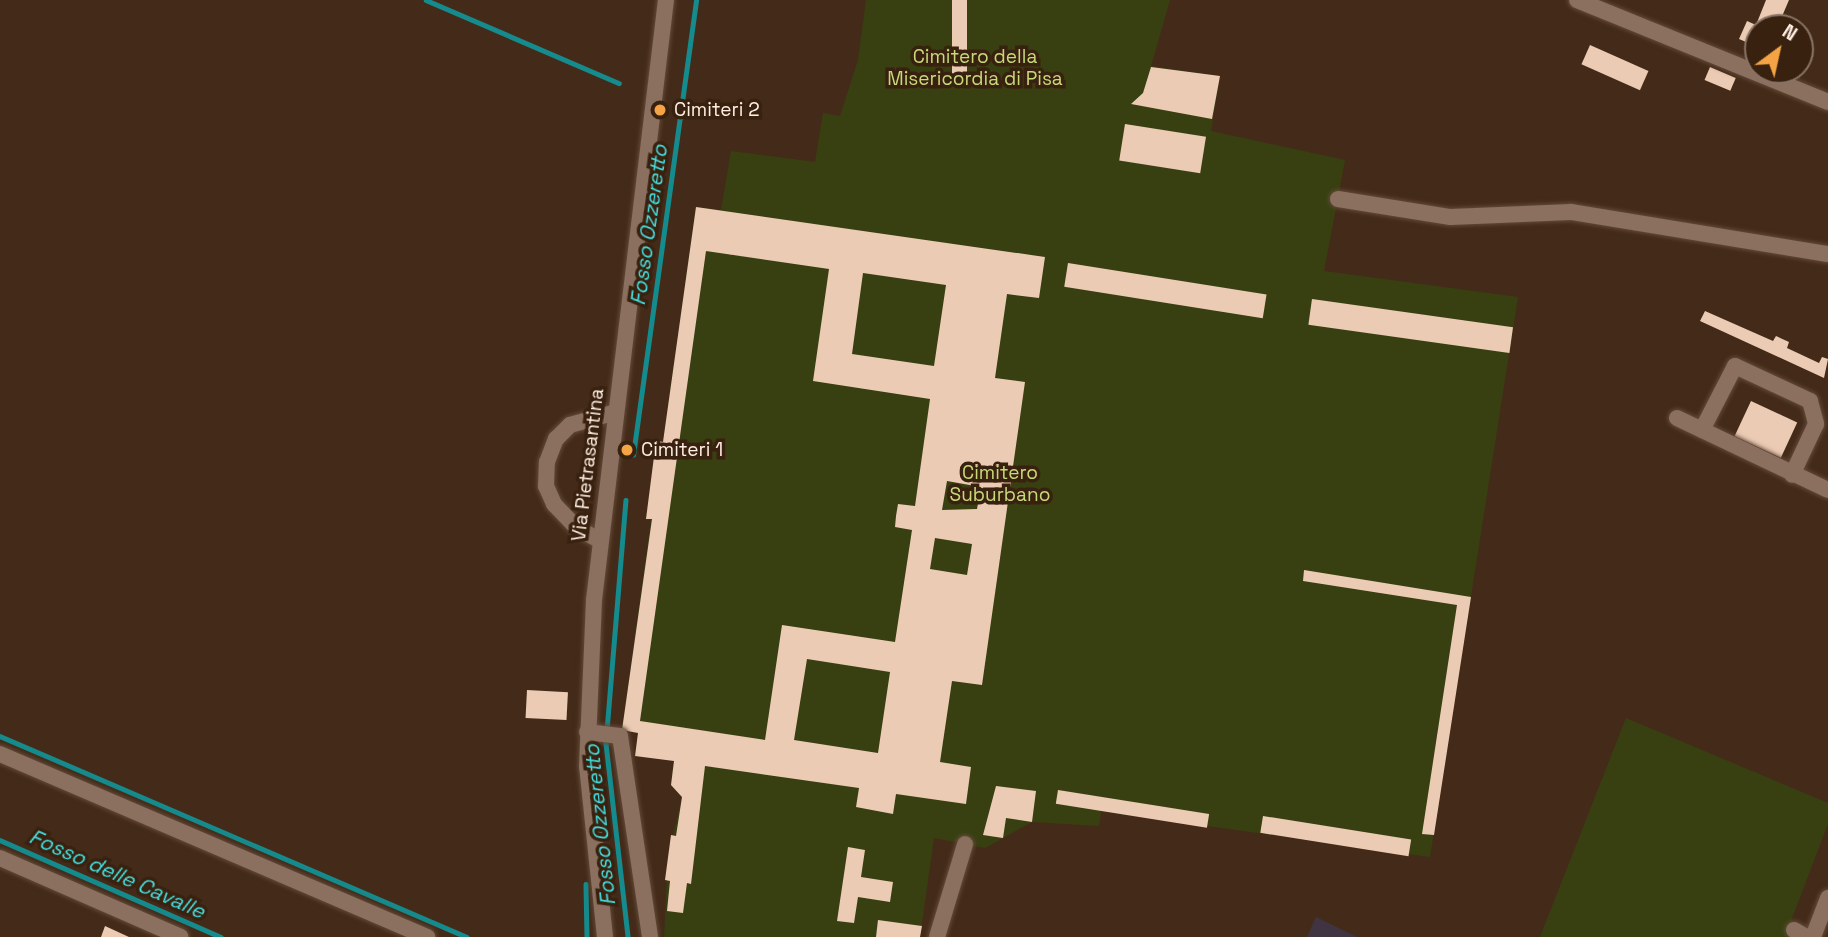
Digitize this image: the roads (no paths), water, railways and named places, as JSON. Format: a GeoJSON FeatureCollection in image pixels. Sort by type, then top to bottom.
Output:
{"type":"FeatureCollection","features":[{"type":"Feature","properties":{"kind":"street","name":"Via Pietrasantina"},"geometry":{"type":"LineString","coordinates":[[605,937],[592,733],[600,540],[666,0]]}},
{"type":"Feature","properties":{"kind":"street"},"geometry":{"type":"LineString","coordinates":[[1577,0],[1828,102]]}},
{"type":"Feature","properties":{"kind":"street"},"geometry":{"type":"LineString","coordinates":[[1338,199],[1451,217],[1571,212],[1828,254]]}},
{"type":"Feature","properties":{"kind":"street"},"geometry":{"type":"LineString","coordinates":[[1702,430],[1735,366],[1810,401],[1816,424],[1792,475]]}},
{"type":"Feature","properties":{"kind":"street"},"geometry":{"type":"LineString","coordinates":[[600,540],[577,528],[554,504],[546,486],[547,462],[556,439],[570,425],[616,412]]}},
{"type":"Feature","properties":{"kind":"street"},"geometry":{"type":"LineString","coordinates":[[1677,418],[1828,490]]}},
{"type":"Feature","properties":{"kind":"street"},"geometry":{"type":"LineString","coordinates":[[592,733],[620,736],[650,937]]}},
{"type":"Feature","properties":{"kind":"street"},"geometry":{"type":"LineString","coordinates":[[0,754],[427,937]]}},
{"type":"Feature","properties":{"kind":"street"},"geometry":{"type":"LineString","coordinates":[[937,937],[965,844]]}},
{"type":"Feature","properties":{"kind":"street"},"geometry":{"type":"LineString","coordinates":[[0,858],[181,937]]}},
{"type":"Feature","properties":{"kind":"street"},"geometry":{"type":"LineString","coordinates":[[1813,937],[1828,898]]}},
{"type":"Feature","properties":{"kind":"waterway"},"geometry":{"type":"LineString","coordinates":[[426,0],[619,83]]}},
{"type":"Feature","properties":{"kind":"waterway","name":"Fosso Ozzeretto"},"geometry":{"type":"LineString","coordinates":[[633,455],[696,0]]}},
{"type":"Feature","properties":{"kind":"waterway","name":"Fosso Ozzeretto"},"geometry":{"type":"LineString","coordinates":[[626,500],[606,743],[628,937]]}},
{"type":"Feature","properties":{"kind":"waterway"},"geometry":{"type":"LineString","coordinates":[[0,736],[467,937]]}},
{"type":"Feature","properties":{"kind":"waterway","name":"Fosso delle Cavalle"},"geometry":{"type":"LineString","coordinates":[[0,840],[221,937]]}},
{"type":"Feature","properties":{"kind":"waterway"},"geometry":{"type":"LineString","coordinates":[[586,884],[587,937]]}},
{"type":"Feature","properties":{"kind":"place","name":"Cimiteri 2"},"geometry":{"type":"Point","coordinates":[660,110]}},
{"type":"Feature","properties":{"kind":"place","name":"Cimiteri 1"},"geometry":{"type":"Point","coordinates":[627,450]}},
{"type":"Feature","properties":{"kind":"park label","name":"Cimitero della Misericordia di Pisa"},"geometry":{"type":"Point","coordinates":[975,68]}},
{"type":"Feature","properties":{"kind":"park label","name":"Cimitero Suburbano"},"geometry":{"type":"Point","coordinates":[1000,484]}}]}
